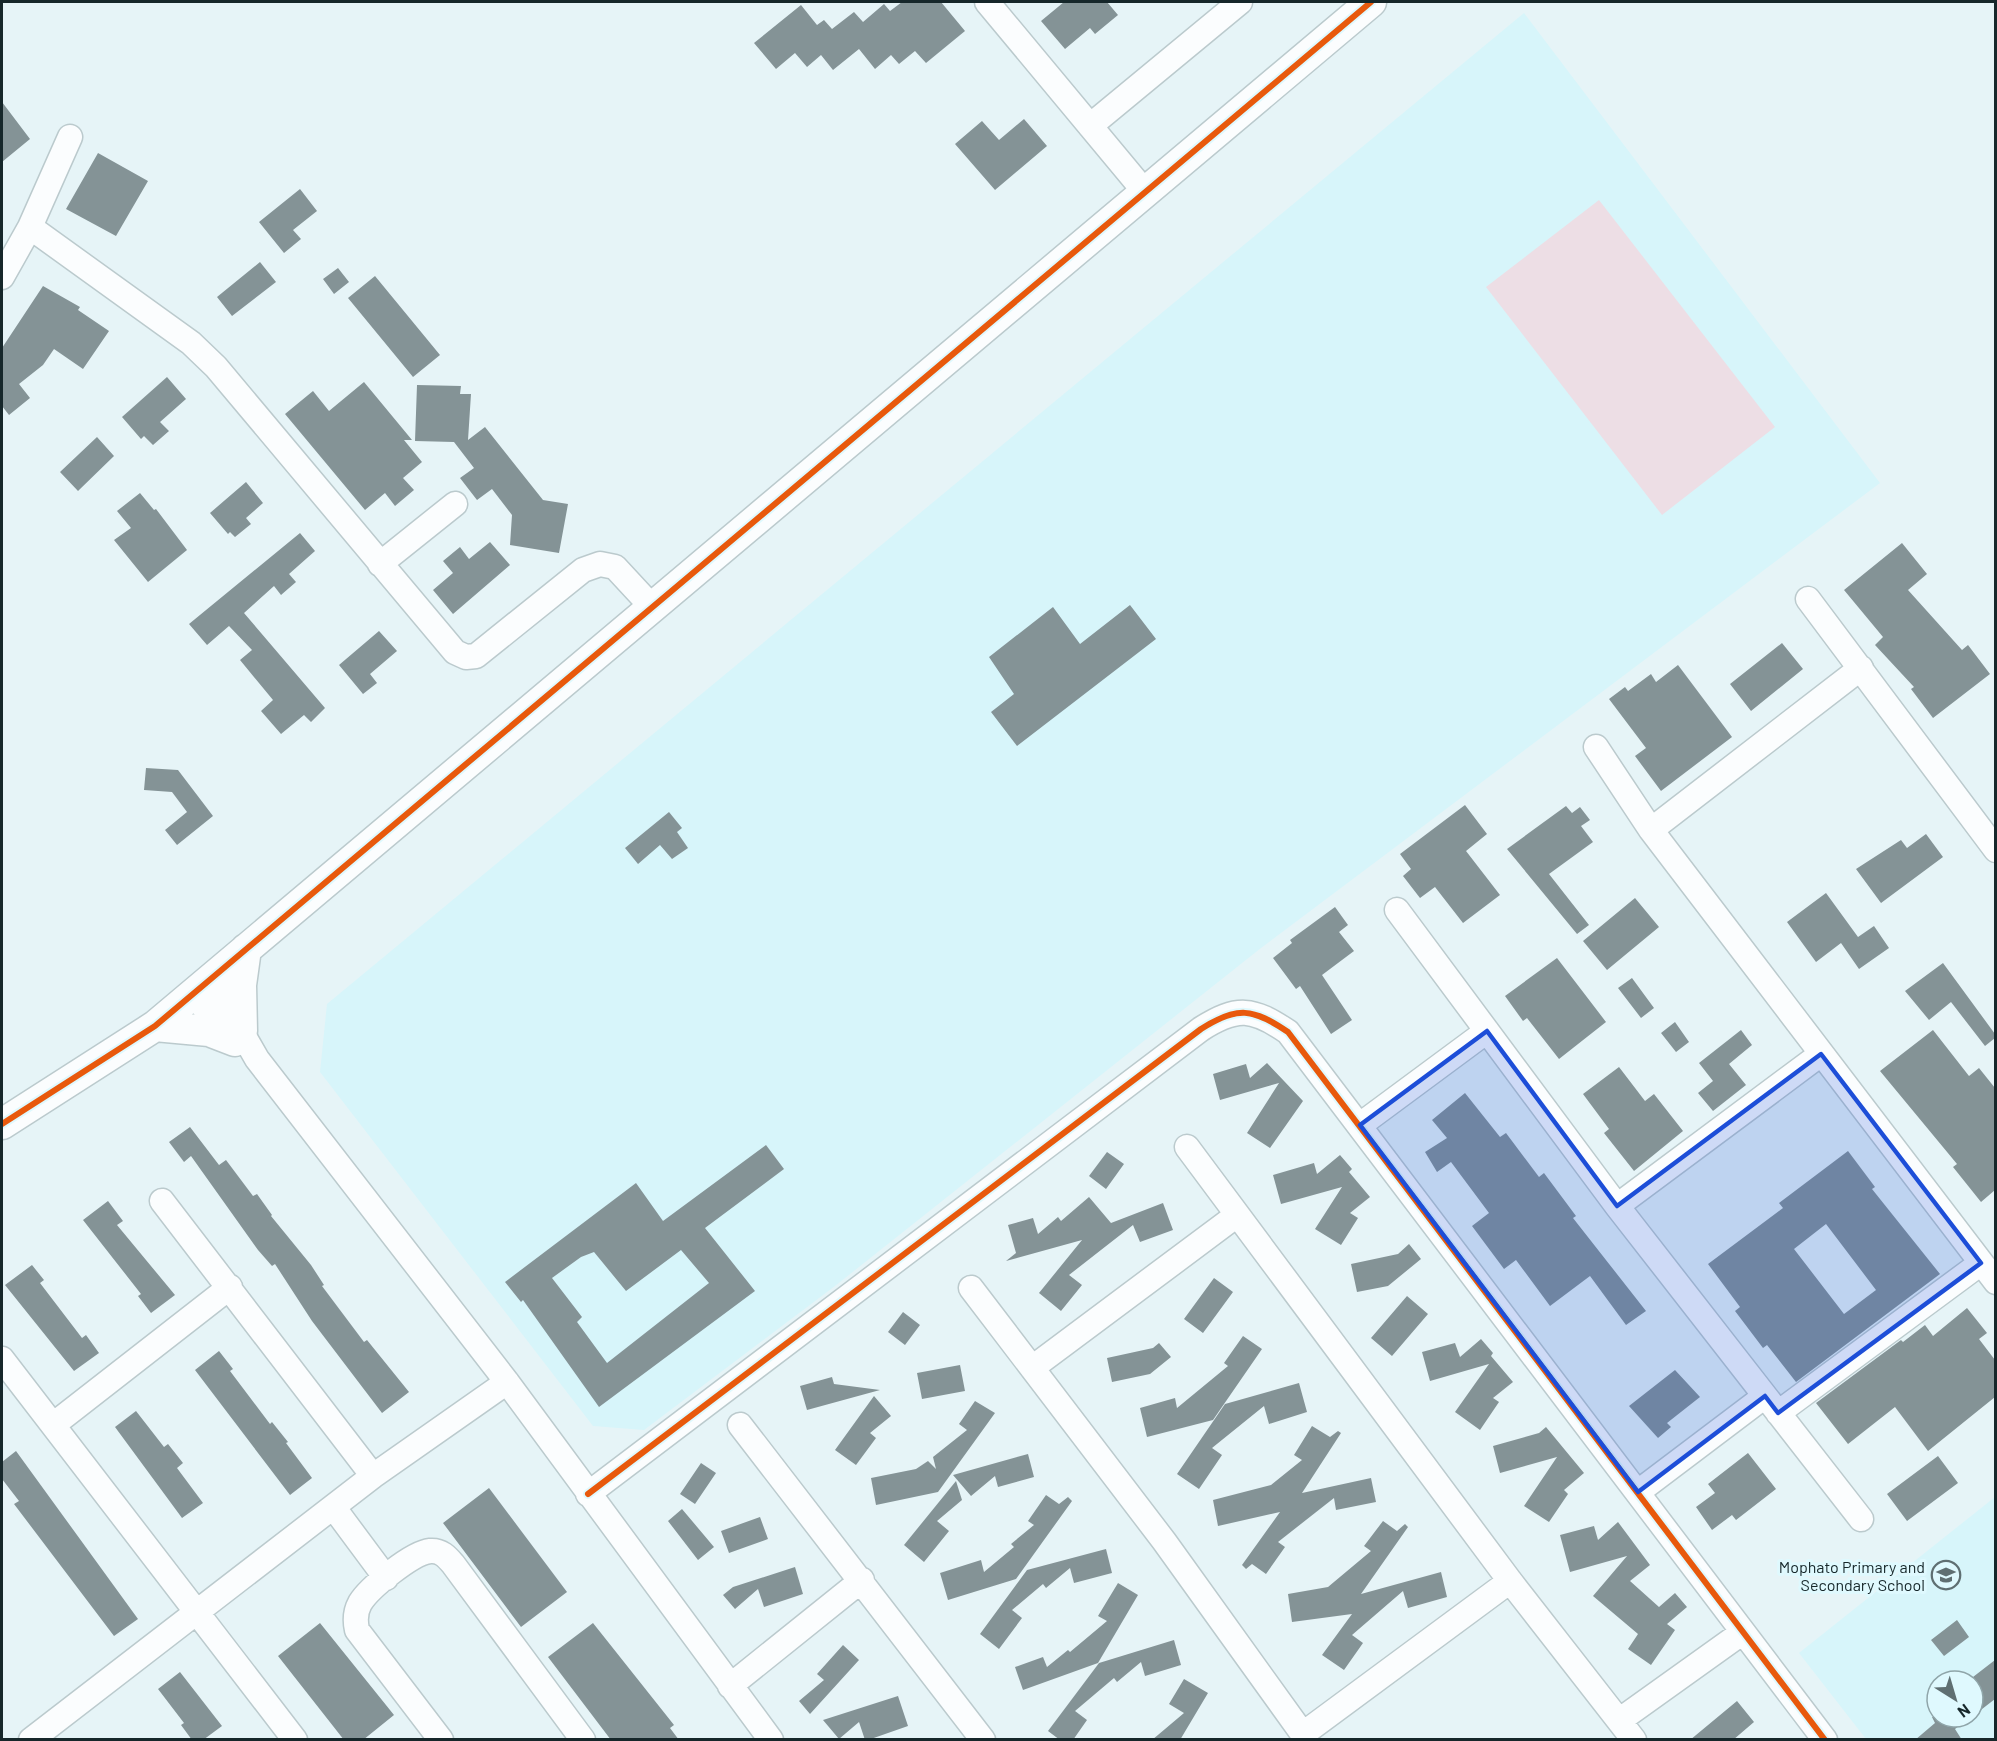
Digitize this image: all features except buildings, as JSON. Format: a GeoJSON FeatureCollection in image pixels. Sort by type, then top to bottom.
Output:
{"type":"FeatureCollection","features":[{"type":"Feature","properties":{"kind":"street"},"geometry":{"type":"LineString","coordinates":[[987,2],[1145,192]]}},
{"type":"Feature","properties":{"kind":"street"},"geometry":{"type":"LineString","coordinates":[[1090,126],[1240,2]]}},
{"type":"Feature","properties":{"kind":"street"},"geometry":{"type":"LineString","coordinates":[[2,1124],[155,1026],[1371,2]]}},
{"type":"Feature","properties":{"kind":"street"},"geometry":{"type":"LineString","coordinates":[[2,277],[30,227],[70,137]]}},
{"type":"Feature","properties":{"kind":"street"},"geometry":{"type":"LineString","coordinates":[[30,227],[200,351],[216,367],[455,652],[466,657],[476,656],[583,570],[600,564],[615,567],[653,608]]}},
{"type":"Feature","properties":{"kind":"street"},"geometry":{"type":"LineString","coordinates":[[380,564],[455,504]]}},
{"type":"Feature","properties":{"kind":"street"},"geometry":{"type":"LineString","coordinates":[[1808,599],[1995,850]]}},
{"type":"Feature","properties":{"kind":"street"},"geometry":{"type":"LineString","coordinates":[[1651,830],[1861,668]]}},
{"type":"Feature","properties":{"kind":"street"},"geometry":{"type":"LineString","coordinates":[[1596,747],[1651,830],[1988,1272],[1772,1404],[1638,1492]]}},
{"type":"Feature","properties":{"kind":"street"},"geometry":{"type":"LineString","coordinates":[[1397,910],[1617,1206],[1861,1519]]}},
{"type":"Feature","properties":{"kind":"street"},"geometry":{"type":"LineString","coordinates":[[245,1044],[241,985],[246,949]]}},
{"type":"Feature","properties":{"kind":"street"},"geometry":{"type":"LineString","coordinates":[[201,985],[507,1382],[771,1740]]}},
{"type":"Feature","properties":{"kind":"street"},"geometry":{"type":"LineString","coordinates":[[588,1494],[1191,1036],[1222,1015],[1251,1011],[1271,1020],[1288,1032],[1825,1740]]}},
{"type":"Feature","properties":{"kind":"street"},"geometry":{"type":"LineString","coordinates":[[155,1026],[208,1031],[245,1044]]}},
{"type":"Feature","properties":{"kind":"street"},"geometry":{"type":"LineString","coordinates":[[1360,1125],[1487,1031]]}},
{"type":"Feature","properties":{"kind":"street"},"geometry":{"type":"LineString","coordinates":[[1617,1206],[1821,1054]]}},
{"type":"Feature","properties":{"kind":"street"},"geometry":{"type":"LineString","coordinates":[[1187,1147],[1510,1581],[1627,1730],[1743,1632]]}},
{"type":"Feature","properties":{"kind":"street"},"geometry":{"type":"LineString","coordinates":[[162,1201],[373,1476]]}},
{"type":"Feature","properties":{"kind":"street"},"geometry":{"type":"LineString","coordinates":[[1032,1368],[1237,1215]]}},
{"type":"Feature","properties":{"kind":"street"},"geometry":{"type":"LineString","coordinates":[[53,1425],[230,1287]]}},
{"type":"Feature","properties":{"kind":"street"},"geometry":{"type":"LineString","coordinates":[[971,1288],[1164,1541],[1305,1737],[1510,1581]]}},
{"type":"Feature","properties":{"kind":"street"},"geometry":{"type":"LineString","coordinates":[[2,1359],[295,1740]]}},
{"type":"Feature","properties":{"kind":"street"},"geometry":{"type":"LineString","coordinates":[[31,1740],[373,1476],[507,1382]]}},
{"type":"Feature","properties":{"kind":"street"},"geometry":{"type":"LineString","coordinates":[[740,1425],[862,1580],[983,1740]]}},
{"type":"Feature","properties":{"kind":"street"},"geometry":{"type":"LineString","coordinates":[[334,1508],[386,1578]]}},
{"type":"Feature","properties":{"kind":"street"},"geometry":{"type":"LineString","coordinates":[[441,1740],[357,1630],[355,1619],[359,1605],[367,1594],[386,1578],[429,1551],[444,1554],[583,1740]]}},
{"type":"Feature","properties":{"kind":"street"},"geometry":{"type":"LineString","coordinates":[[730,1686],[862,1580]]}},
{"type":"Feature","properties":{"kind":"highlighted area"},"geometry":{"type":"Polygon","coordinates":[[[1487,1031],[1617,1206],[1821,1054],[1981,1263],[1778,1413],[1765,1396],[1638,1492],[1360,1125],[1487,1031]]]}},
{"type":"Feature","properties":{"kind":"shaded area"},"geometry":{"type":"Polygon","coordinates":[[[1524,13],[1880,483],[1261,948],[835,1286],[644,1430],[593,1426],[320,1072],[327,1004],[1524,13]]]}},
{"type":"Feature","properties":{"kind":"shaded area"},"geometry":{"type":"Polygon","coordinates":[[[1599,200],[1775,427],[1662,515],[1486,287],[1599,200]]]}},
{"type":"Feature","properties":{"kind":"shaded area","name":"Mophato Primary and Secondary School"},"geometry":{"type":"Polygon","coordinates":[[[1995,1497],[1995,1739],[1866,1739],[1799,1653],[1995,1497]]]}},
{"type":"Feature","properties":{"kind":"cycle path"},"geometry":{"type":"LineString","coordinates":[[2,1124],[155,1026],[1371,2]]}},
{"type":"Feature","properties":{"kind":"cycle path"},"geometry":{"type":"LineString","coordinates":[[588,1494],[1201,1029],[1225,1016],[1255,1014],[1288,1032],[1825,1740]]}},
{"type":"Feature","properties":{"kind":"place","name":"Mophato Primary and Secondary School"},"geometry":{"type":"Point","coordinates":[1946,1575]}}]}
